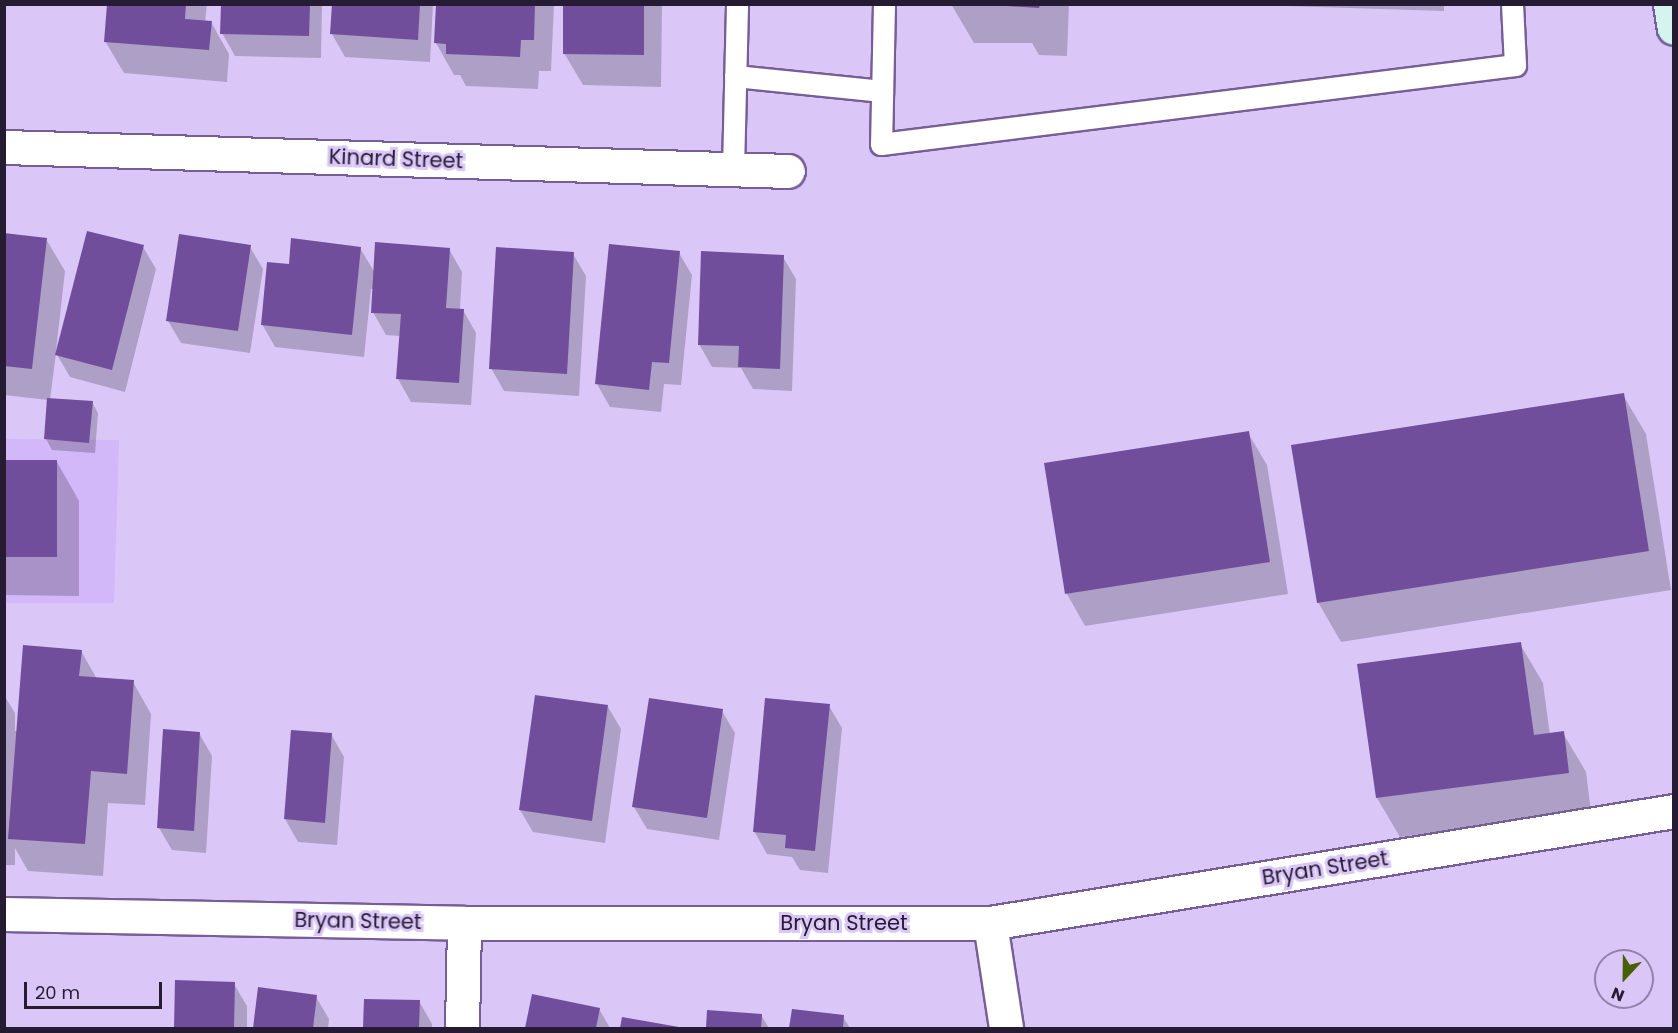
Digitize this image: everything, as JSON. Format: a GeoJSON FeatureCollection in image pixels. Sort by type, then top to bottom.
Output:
{"type":"FeatureCollection","features":[{"type":"Feature","properties":{"kind":"street"},"geometry":{"type":"LineString","coordinates":[[1670,4],[1674,28]]}},
{"type":"Feature","properties":{"kind":"street","name":"Kinard Street"},"geometry":{"type":"LineString","coordinates":[[4,147],[788,171]]}},
{"type":"Feature","properties":{"kind":"street","name":"Bryan Street"},"geometry":{"type":"LineString","coordinates":[[4,914],[464,923],[990,923],[1674,811]]}},
{"type":"Feature","properties":{"kind":"street"},"geometry":{"type":"LineString","coordinates":[[462,1029],[464,923]]}},
{"type":"Feature","properties":{"kind":"street"},"geometry":{"type":"LineString","coordinates":[[990,923],[1006,1029]]}},
{"type":"Feature","properties":{"kind":"lane"},"geometry":{"type":"LineString","coordinates":[[733,169],[737,4]]}},
{"type":"Feature","properties":{"kind":"lane"},"geometry":{"type":"LineString","coordinates":[[884,4],[881,144],[1515,65],[1512,4]]}},
{"type":"Feature","properties":{"kind":"lane"},"geometry":{"type":"LineString","coordinates":[[735,76],[882,91]]}},
{"type":"Feature","properties":{"kind":"shaded area"},"geometry":{"type":"Polygon","coordinates":[[[5,439],[119,440],[114,603],[5,603],[5,439]]]}},
{"type":"Feature","properties":{"kind":"building"},"geometry":{"type":"Polygon","coordinates":[[[107,4],[186,4],[185,19],[212,21],[209,50],[104,42],[107,4]]]}},
{"type":"Feature","properties":{"kind":"building"},"geometry":{"type":"Polygon","coordinates":[[[221,4],[310,4],[309,36],[220,34],[221,4]]]}},
{"type":"Feature","properties":{"kind":"building"},"geometry":{"type":"Polygon","coordinates":[[[332,4],[420,4],[418,40],[330,34],[332,4]]]}},
{"type":"Feature","properties":{"kind":"building"},"geometry":{"type":"Polygon","coordinates":[[[436,4],[535,4],[534,40],[521,40],[520,57],[446,54],[446,44],[434,43],[436,4]]]}},
{"type":"Feature","properties":{"kind":"building"},"geometry":{"type":"Polygon","coordinates":[[[563,4],[644,4],[644,55],[563,54],[563,4]]]}},
{"type":"Feature","properties":{"kind":"building"},"geometry":{"type":"Polygon","coordinates":[[[1007,4],[1040,4],[1039,8],[1007,6],[1007,4]]]}},
{"type":"Feature","properties":{"kind":"building"},"geometry":{"type":"Polygon","coordinates":[[[87,231],[144,245],[112,370],[55,355],[87,231]]]}},
{"type":"Feature","properties":{"kind":"building"},"geometry":{"type":"Polygon","coordinates":[[[4,233],[47,238],[32,369],[4,366],[4,233]]]}},
{"type":"Feature","properties":{"kind":"building"},"geometry":{"type":"Polygon","coordinates":[[[179,234],[251,245],[238,331],[166,321],[179,234]]]}},
{"type":"Feature","properties":{"kind":"building"},"geometry":{"type":"Polygon","coordinates":[[[291,238],[361,247],[352,335],[261,325],[267,262],[289,264],[291,238]]]}},
{"type":"Feature","properties":{"kind":"building"},"geometry":{"type":"Polygon","coordinates":[[[375,242],[450,248],[446,308],[464,309],[459,383],[396,379],[401,314],[371,313],[375,242]]]}},
{"type":"Feature","properties":{"kind":"building"},"geometry":{"type":"Polygon","coordinates":[[[609,244],[680,251],[669,363],[652,362],[649,390],[595,384],[609,244]]]}},
{"type":"Feature","properties":{"kind":"building"},"geometry":{"type":"Polygon","coordinates":[[[496,247],[574,252],[567,374],[489,369],[496,247]]]}},
{"type":"Feature","properties":{"kind":"building"},"geometry":{"type":"Polygon","coordinates":[[[701,251],[784,255],[780,369],[738,367],[739,346],[698,345],[701,251]]]}},
{"type":"Feature","properties":{"kind":"building"},"geometry":{"type":"Polygon","coordinates":[[[1624,393],[1649,551],[1317,603],[1291,445],[1624,393]]]}},
{"type":"Feature","properties":{"kind":"building"},"geometry":{"type":"Polygon","coordinates":[[[47,398],[93,401],[89,443],[44,439],[47,398]]]}},
{"type":"Feature","properties":{"kind":"building"},"geometry":{"type":"Polygon","coordinates":[[[1249,431],[1270,562],[1065,594],[1044,463],[1249,431]]]}},
{"type":"Feature","properties":{"kind":"building"},"geometry":{"type":"Polygon","coordinates":[[[4,460],[57,460],[57,557],[4,557],[4,460]]]}},
{"type":"Feature","properties":{"kind":"building"},"geometry":{"type":"Polygon","coordinates":[[[1521,642],[1534,735],[1564,731],[1569,773],[1376,798],[1357,664],[1521,642]]]}},
{"type":"Feature","properties":{"kind":"building"},"geometry":{"type":"Polygon","coordinates":[[[23,645],[82,650],[79,676],[134,680],[127,774],[91,771],[85,844],[8,839],[23,645]]]}},
{"type":"Feature","properties":{"kind":"building"},"geometry":{"type":"Polygon","coordinates":[[[535,695],[608,705],[592,821],[519,810],[535,695]]]}},
{"type":"Feature","properties":{"kind":"building"},"geometry":{"type":"Polygon","coordinates":[[[649,698],[723,709],[707,818],[632,807],[649,698]]]}},
{"type":"Feature","properties":{"kind":"building"},"geometry":{"type":"Polygon","coordinates":[[[765,698],[830,704],[815,851],[785,848],[786,835],[753,832],[765,698]]]}},
{"type":"Feature","properties":{"kind":"building"},"geometry":{"type":"Polygon","coordinates":[[[163,729],[200,732],[194,831],[157,828],[163,729]]]}},
{"type":"Feature","properties":{"kind":"building"},"geometry":{"type":"Polygon","coordinates":[[[291,730],[332,733],[325,823],[284,819],[291,730]]]}},
{"type":"Feature","properties":{"kind":"building"},"geometry":{"type":"Polygon","coordinates":[[[175,980],[235,982],[234,1028],[174,1028],[175,980]]]}},
{"type":"Feature","properties":{"kind":"building"},"geometry":{"type":"Polygon","coordinates":[[[258,987],[317,995],[313,1028],[253,1028],[258,987]]]}},
{"type":"Feature","properties":{"kind":"building"},"geometry":{"type":"Polygon","coordinates":[[[532,994],[600,1008],[596,1028],[525,1028],[532,994]]]}},
{"type":"Feature","properties":{"kind":"building"},"geometry":{"type":"Polygon","coordinates":[[[364,999],[420,1000],[419,1028],[363,1028],[364,999]]]}},
{"type":"Feature","properties":{"kind":"building"},"geometry":{"type":"Polygon","coordinates":[[[792,1009],[844,1015],[843,1028],[789,1028],[792,1009]]]}},
{"type":"Feature","properties":{"kind":"building"},"geometry":{"type":"Polygon","coordinates":[[[707,1010],[762,1014],[761,1028],[706,1028],[707,1010]]]}},
{"type":"Feature","properties":{"kind":"building"},"geometry":{"type":"Polygon","coordinates":[[[622,1017],[679,1027],[679,1028],[620,1028],[622,1017]]]}}]}
